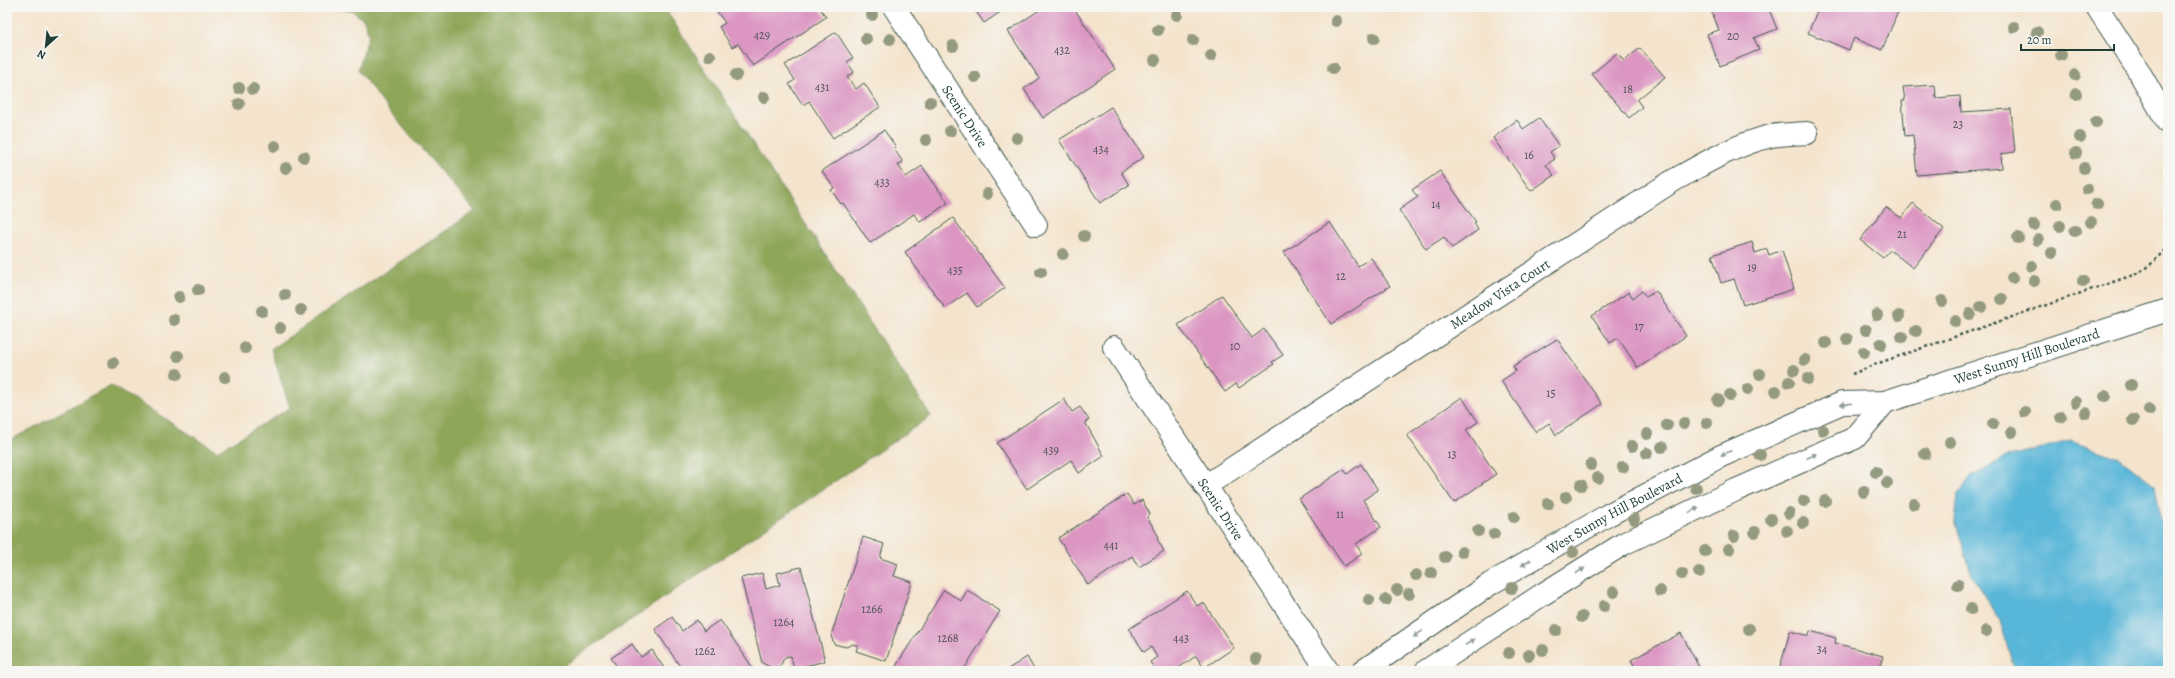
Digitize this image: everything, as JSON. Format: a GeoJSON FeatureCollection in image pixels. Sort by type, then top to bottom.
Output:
{"type":"FeatureCollection","features":[{"type":"Feature","properties":{"kind":"street","name":"Scenic Drive"},"geometry":{"type":"LineString","coordinates":[[894,7],[1036,225]]}},
{"type":"Feature","properties":{"kind":"street"},"geometry":{"type":"LineString","coordinates":[[2097,7],[2138,70],[2168,123]]}},
{"type":"Feature","properties":{"kind":"street","name":"Meadow Vista Court"},"geometry":{"type":"LineString","coordinates":[[1205,486],[1671,182],[1716,155],[1772,136],[1807,133]]}},
{"type":"Feature","properties":{"kind":"street","name":"West Sunny Hill Boulevard"},"geometry":{"type":"LineString","coordinates":[[1363,671],[1490,584],[1608,515],[1721,456],[1842,403],[1885,402],[2168,310]]}},
{"type":"Feature","properties":{"kind":"street","name":"Scenic Drive"},"geometry":{"type":"LineString","coordinates":[[1114,347],[1328,671]]}},
{"type":"Feature","properties":{"kind":"street"},"geometry":{"type":"LineString","coordinates":[[1426,671],[1540,596],[1623,544],[1736,490],[1855,438],[1885,402]]}},
{"type":"Feature","properties":{"kind":"green space"},"geometry":{"type":"Polygon","coordinates":[[[317,7],[664,7],[931,416],[556,671],[7,671],[7,442],[111,385],[217,451],[290,408],[271,349],[475,211],[389,111],[358,70],[369,35],[364,20],[351,10],[322,9],[317,7]]]}},
{"type":"Feature","properties":{"kind":"water"},"geometry":{"type":"Polygon","coordinates":[[[2070,441],[2120,458],[2155,485],[2160,516],[2168,537],[2168,671],[2015,671],[2000,621],[1973,578],[1955,521],[1958,494],[1970,478],[2006,457],[2070,441]]]}},
{"type":"Feature","properties":{"kind":"building"},"geometry":{"type":"Polygon","coordinates":[[[714,7],[819,7],[826,17],[753,66],[738,44],[732,47],[719,27],[725,23],[714,7]]]}},
{"type":"Feature","properties":{"kind":"building"},"geometry":{"type":"Polygon","coordinates":[[[973,7],[1008,7],[984,23],[973,7]]]}},
{"type":"Feature","properties":{"kind":"building"},"geometry":{"type":"Polygon","coordinates":[[[1044,7],[1073,7],[1115,69],[1043,118],[1024,89],[1039,78],[1008,31],[1044,7]]]}},
{"type":"Feature","properties":{"kind":"building"},"geometry":{"type":"Polygon","coordinates":[[[1710,7],[1768,7],[1777,29],[1754,38],[1759,50],[1720,66],[1707,34],[1719,30],[1710,7]]]}},
{"type":"Feature","properties":{"kind":"building"},"geometry":{"type":"Polygon","coordinates":[[[1819,7],[1834,9],[1835,7],[1900,7],[1882,50],[1854,38],[1849,50],[1808,33],[1819,7]]]}},
{"type":"Feature","properties":{"kind":"building"},"geometry":{"type":"Polygon","coordinates":[[[836,32],[853,58],[847,62],[854,72],[847,77],[856,89],[864,83],[880,107],[833,138],[809,101],[803,105],[789,84],[795,80],[785,65],[836,32]]]}},
{"type":"Feature","properties":{"kind":"building"},"geometry":{"type":"Polygon","coordinates":[[[1640,48],[1665,77],[1637,100],[1642,107],[1629,118],[1592,74],[1617,53],[1624,61],[1640,48]]]}},
{"type":"Feature","properties":{"kind":"building"},"geometry":{"type":"Polygon","coordinates":[[[1935,85],[1936,98],[1960,96],[1961,112],[2011,109],[2015,152],[2001,154],[2002,168],[1917,175],[1913,135],[1905,136],[1902,101],[1905,101],[1903,87],[1935,85]]]}},
{"type":"Feature","properties":{"kind":"building"},"geometry":{"type":"Polygon","coordinates":[[[1111,107],[1144,157],[1121,172],[1129,185],[1100,203],[1059,140],[1111,107]]]}},
{"type":"Feature","properties":{"kind":"building"},"geometry":{"type":"Polygon","coordinates":[[[1539,118],[1559,146],[1550,152],[1555,159],[1546,165],[1554,175],[1531,191],[1493,138],[1517,120],[1523,129],[1539,118]]]}},
{"type":"Feature","properties":{"kind":"building"},"geometry":{"type":"Polygon","coordinates":[[[884,130],[896,147],[894,149],[903,162],[898,165],[906,177],[922,166],[948,203],[920,222],[914,214],[870,243],[843,203],[841,204],[831,190],[834,188],[822,171],[884,130]]]}},
{"type":"Feature","properties":{"kind":"building"},"geometry":{"type":"Polygon","coordinates":[[[1440,171],[1476,222],[1474,223],[1478,230],[1452,248],[1444,237],[1426,249],[1399,210],[1418,197],[1412,190],[1440,171]]]}},
{"type":"Feature","properties":{"kind":"building"},"geometry":{"type":"Polygon","coordinates":[[[1913,203],[1944,229],[1913,268],[1890,250],[1883,258],[1860,240],[1886,207],[1901,218],[1913,203]]]}},
{"type":"Feature","properties":{"kind":"building"},"geometry":{"type":"Polygon","coordinates":[[[953,218],[1005,288],[977,307],[967,293],[945,308],[905,252],[953,218]]]}},
{"type":"Feature","properties":{"kind":"building"},"geometry":{"type":"Polygon","coordinates":[[[1330,222],[1358,266],[1371,258],[1390,286],[1331,324],[1284,252],[1330,222]]]}},
{"type":"Feature","properties":{"kind":"building"},"geometry":{"type":"Polygon","coordinates":[[[1752,242],[1755,253],[1767,249],[1769,255],[1782,250],[1794,289],[1743,305],[1734,279],[1721,283],[1712,255],[1752,242]]]}},
{"type":"Feature","properties":{"kind":"building"},"geometry":{"type":"Polygon","coordinates":[[[1642,291],[1646,297],[1656,291],[1686,336],[1638,368],[1618,338],[1610,343],[1592,316],[1629,292],[1633,298],[1642,291]]]}},
{"type":"Feature","properties":{"kind":"building"},"geometry":{"type":"Polygon","coordinates":[[[1222,295],[1252,338],[1264,329],[1283,355],[1272,362],[1274,364],[1239,388],[1236,384],[1225,392],[1178,325],[1222,295]]]}},
{"type":"Feature","properties":{"kind":"building"},"geometry":{"type":"Polygon","coordinates":[[[1557,339],[1602,404],[1556,435],[1549,423],[1536,432],[1501,381],[1516,371],[1513,366],[1557,339]]]}},
{"type":"Feature","properties":{"kind":"building"},"geometry":{"type":"Polygon","coordinates":[[[1462,397],[1478,422],[1466,430],[1496,474],[1454,503],[1407,435],[1462,397]]]}},
{"type":"Feature","properties":{"kind":"building"},"geometry":{"type":"Polygon","coordinates":[[[1064,399],[1072,412],[1080,407],[1089,420],[1085,422],[1104,456],[1079,473],[1071,460],[1027,489],[997,443],[1064,399]]]}},
{"type":"Feature","properties":{"kind":"building"},"geometry":{"type":"Polygon","coordinates":[[[1361,464],[1378,490],[1363,500],[1381,527],[1356,544],[1362,554],[1344,566],[1299,499],[1344,469],[1347,474],[1361,464]]]}},
{"type":"Feature","properties":{"kind":"building"},"geometry":{"type":"Polygon","coordinates":[[[1127,494],[1134,505],[1142,500],[1150,514],[1147,517],[1159,537],[1157,539],[1164,551],[1139,567],[1132,556],[1088,585],[1058,538],[1127,494]]]}},
{"type":"Feature","properties":{"kind":"building"},"geometry":{"type":"Polygon","coordinates":[[[863,537],[884,544],[880,558],[898,564],[894,576],[912,582],[886,661],[856,651],[858,646],[853,644],[846,647],[834,644],[831,636],[863,537]]]}},
{"type":"Feature","properties":{"kind":"building"},"geometry":{"type":"Polygon","coordinates":[[[801,567],[825,661],[794,669],[791,656],[785,657],[780,666],[772,668],[762,663],[741,578],[762,573],[766,589],[780,585],[777,573],[801,567]]]}},
{"type":"Feature","properties":{"kind":"building"},"geometry":{"type":"Polygon","coordinates":[[[944,590],[961,601],[967,590],[1000,611],[963,671],[904,671],[896,666],[944,590]]]}},
{"type":"Feature","properties":{"kind":"building"},"geometry":{"type":"Polygon","coordinates":[[[1187,591],[1197,606],[1203,602],[1234,648],[1204,668],[1196,656],[1174,671],[1156,671],[1150,662],[1157,657],[1151,647],[1144,652],[1129,629],[1187,591]]]}},
{"type":"Feature","properties":{"kind":"building"},"geometry":{"type":"Polygon","coordinates":[[[672,617],[682,631],[697,620],[704,631],[720,620],[755,671],[683,671],[655,629],[672,617]]]}},
{"type":"Feature","properties":{"kind":"building"},"geometry":{"type":"Polygon","coordinates":[[[1790,631],[1809,636],[1810,631],[1836,638],[1835,643],[1883,656],[1879,671],[1779,671],[1790,631]]]}},
{"type":"Feature","properties":{"kind":"building"},"geometry":{"type":"Polygon","coordinates":[[[1681,633],[1701,671],[1637,671],[1631,660],[1681,633]]]}},
{"type":"Feature","properties":{"kind":"building"},"geometry":{"type":"Polygon","coordinates":[[[632,644],[641,657],[652,650],[666,671],[620,671],[611,658],[632,644]]]}},
{"type":"Feature","properties":{"kind":"building"},"geometry":{"type":"Polygon","coordinates":[[[1027,657],[1035,671],[1005,671],[1027,657]]]}}]}
